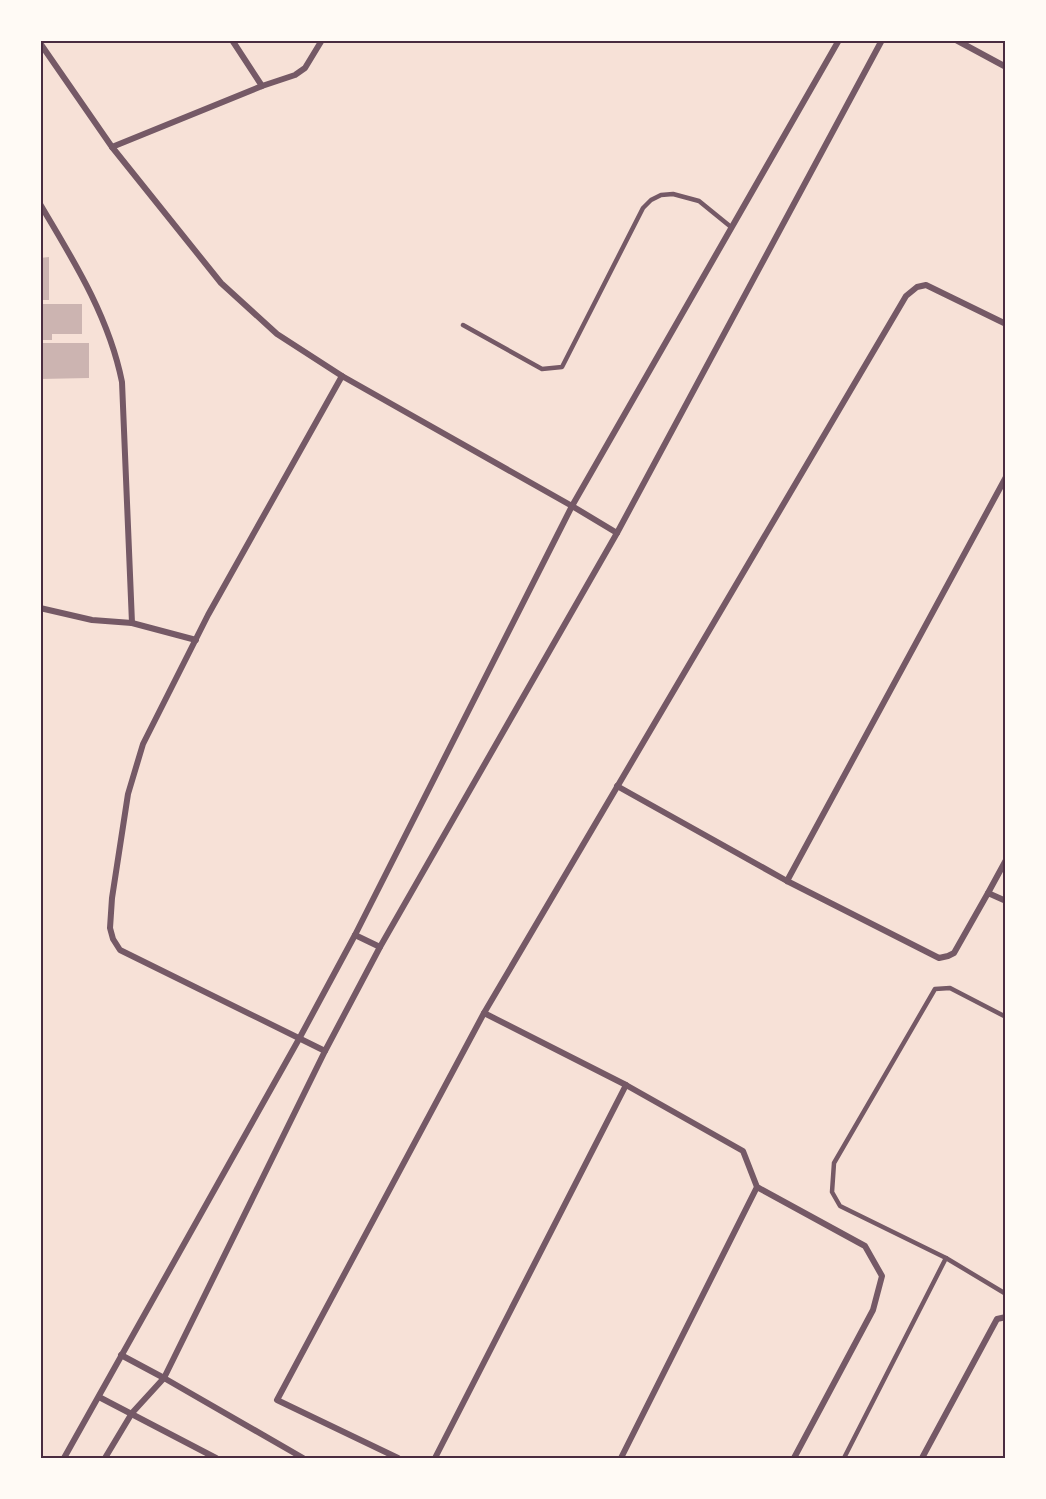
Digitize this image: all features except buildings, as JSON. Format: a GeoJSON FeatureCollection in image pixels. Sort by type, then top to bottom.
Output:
{"type":"FeatureCollection","features":[{"type":"Feature","properties":{"kind":"street"},"geometry":{"type":"LineString","coordinates":[[232,40],[262,86]]}},
{"type":"Feature","properties":{"kind":"street"},"geometry":{"type":"LineString","coordinates":[[112,147],[262,86],[295,75],[306,68],[322,40]]}},
{"type":"Feature","properties":{"kind":"street"},"geometry":{"type":"LineString","coordinates":[[64,1458],[355,935],[572,506],[839,40]]}},
{"type":"Feature","properties":{"kind":"street"},"geometry":{"type":"LineString","coordinates":[[105,1458],[132,1413],[164,1378],[325,1051],[380,947],[617,533],[882,40]]}},
{"type":"Feature","properties":{"kind":"street"},"geometry":{"type":"LineString","coordinates":[[956,40],[1005,67]]}},
{"type":"Feature","properties":{"kind":"street"},"geometry":{"type":"LineString","coordinates":[[40,43],[112,147],[220,283],[277,334],[342,376],[617,533]]}},
{"type":"Feature","properties":{"kind":"street"},"geometry":{"type":"LineString","coordinates":[[40,204],[96,301],[118,361],[123,382],[132,623]]}},
{"type":"Feature","properties":{"kind":"street"},"geometry":{"type":"LineString","coordinates":[[398,1458],[277,1400],[484,1013],[906,296],[917,287],[926,285],[1005,324]]}},
{"type":"Feature","properties":{"kind":"street"},"geometry":{"type":"LineString","coordinates":[[325,1051],[120,950],[113,939],[110,928],[111,898],[128,794],[143,744],[196,640],[342,376]]}},
{"type":"Feature","properties":{"kind":"street"},"geometry":{"type":"LineString","coordinates":[[787,881],[1005,477]]}},
{"type":"Feature","properties":{"kind":"street"},"geometry":{"type":"LineString","coordinates":[[40,608],[92,620],[132,623],[196,640]]}},
{"type":"Feature","properties":{"kind":"street"},"geometry":{"type":"LineString","coordinates":[[617,786],[787,881],[939,958],[954,953],[1005,860]]}},
{"type":"Feature","properties":{"kind":"street"},"geometry":{"type":"LineString","coordinates":[[988,892],[1005,901]]}},
{"type":"Feature","properties":{"kind":"street"},"geometry":{"type":"LineString","coordinates":[[355,935],[380,947]]}},
{"type":"Feature","properties":{"kind":"street"},"geometry":{"type":"LineString","coordinates":[[484,1013],[626,1085],[743,1151],[757,1187],[865,1246],[882,1276],[873,1310],[794,1458]]}},
{"type":"Feature","properties":{"kind":"street"},"geometry":{"type":"LineString","coordinates":[[435,1458],[626,1085]]}},
{"type":"Feature","properties":{"kind":"street"},"geometry":{"type":"LineString","coordinates":[[621,1458],[757,1187]]}},
{"type":"Feature","properties":{"kind":"street"},"geometry":{"type":"LineString","coordinates":[[922,1458],[997,1319],[1005,1317]]}},
{"type":"Feature","properties":{"kind":"street"},"geometry":{"type":"LineString","coordinates":[[121,1355],[303,1458]]}},
{"type":"Feature","properties":{"kind":"street"},"geometry":{"type":"LineString","coordinates":[[99,1397],[216,1458]]}},
{"type":"Feature","properties":{"kind":"lane"},"geometry":{"type":"LineString","coordinates":[[463,325],[542,369],[562,367],[643,208],[651,200],[662,195],[673,194],[699,201],[731,227]]}},
{"type":"Feature","properties":{"kind":"lane"},"geometry":{"type":"LineString","coordinates":[[1005,1017],[950,988],[935,989],[834,1163],[832,1192],[840,1206],[946,1258],[1005,1294]]}},
{"type":"Feature","properties":{"kind":"lane"},"geometry":{"type":"LineString","coordinates":[[844,1458],[946,1258]]}}]}
